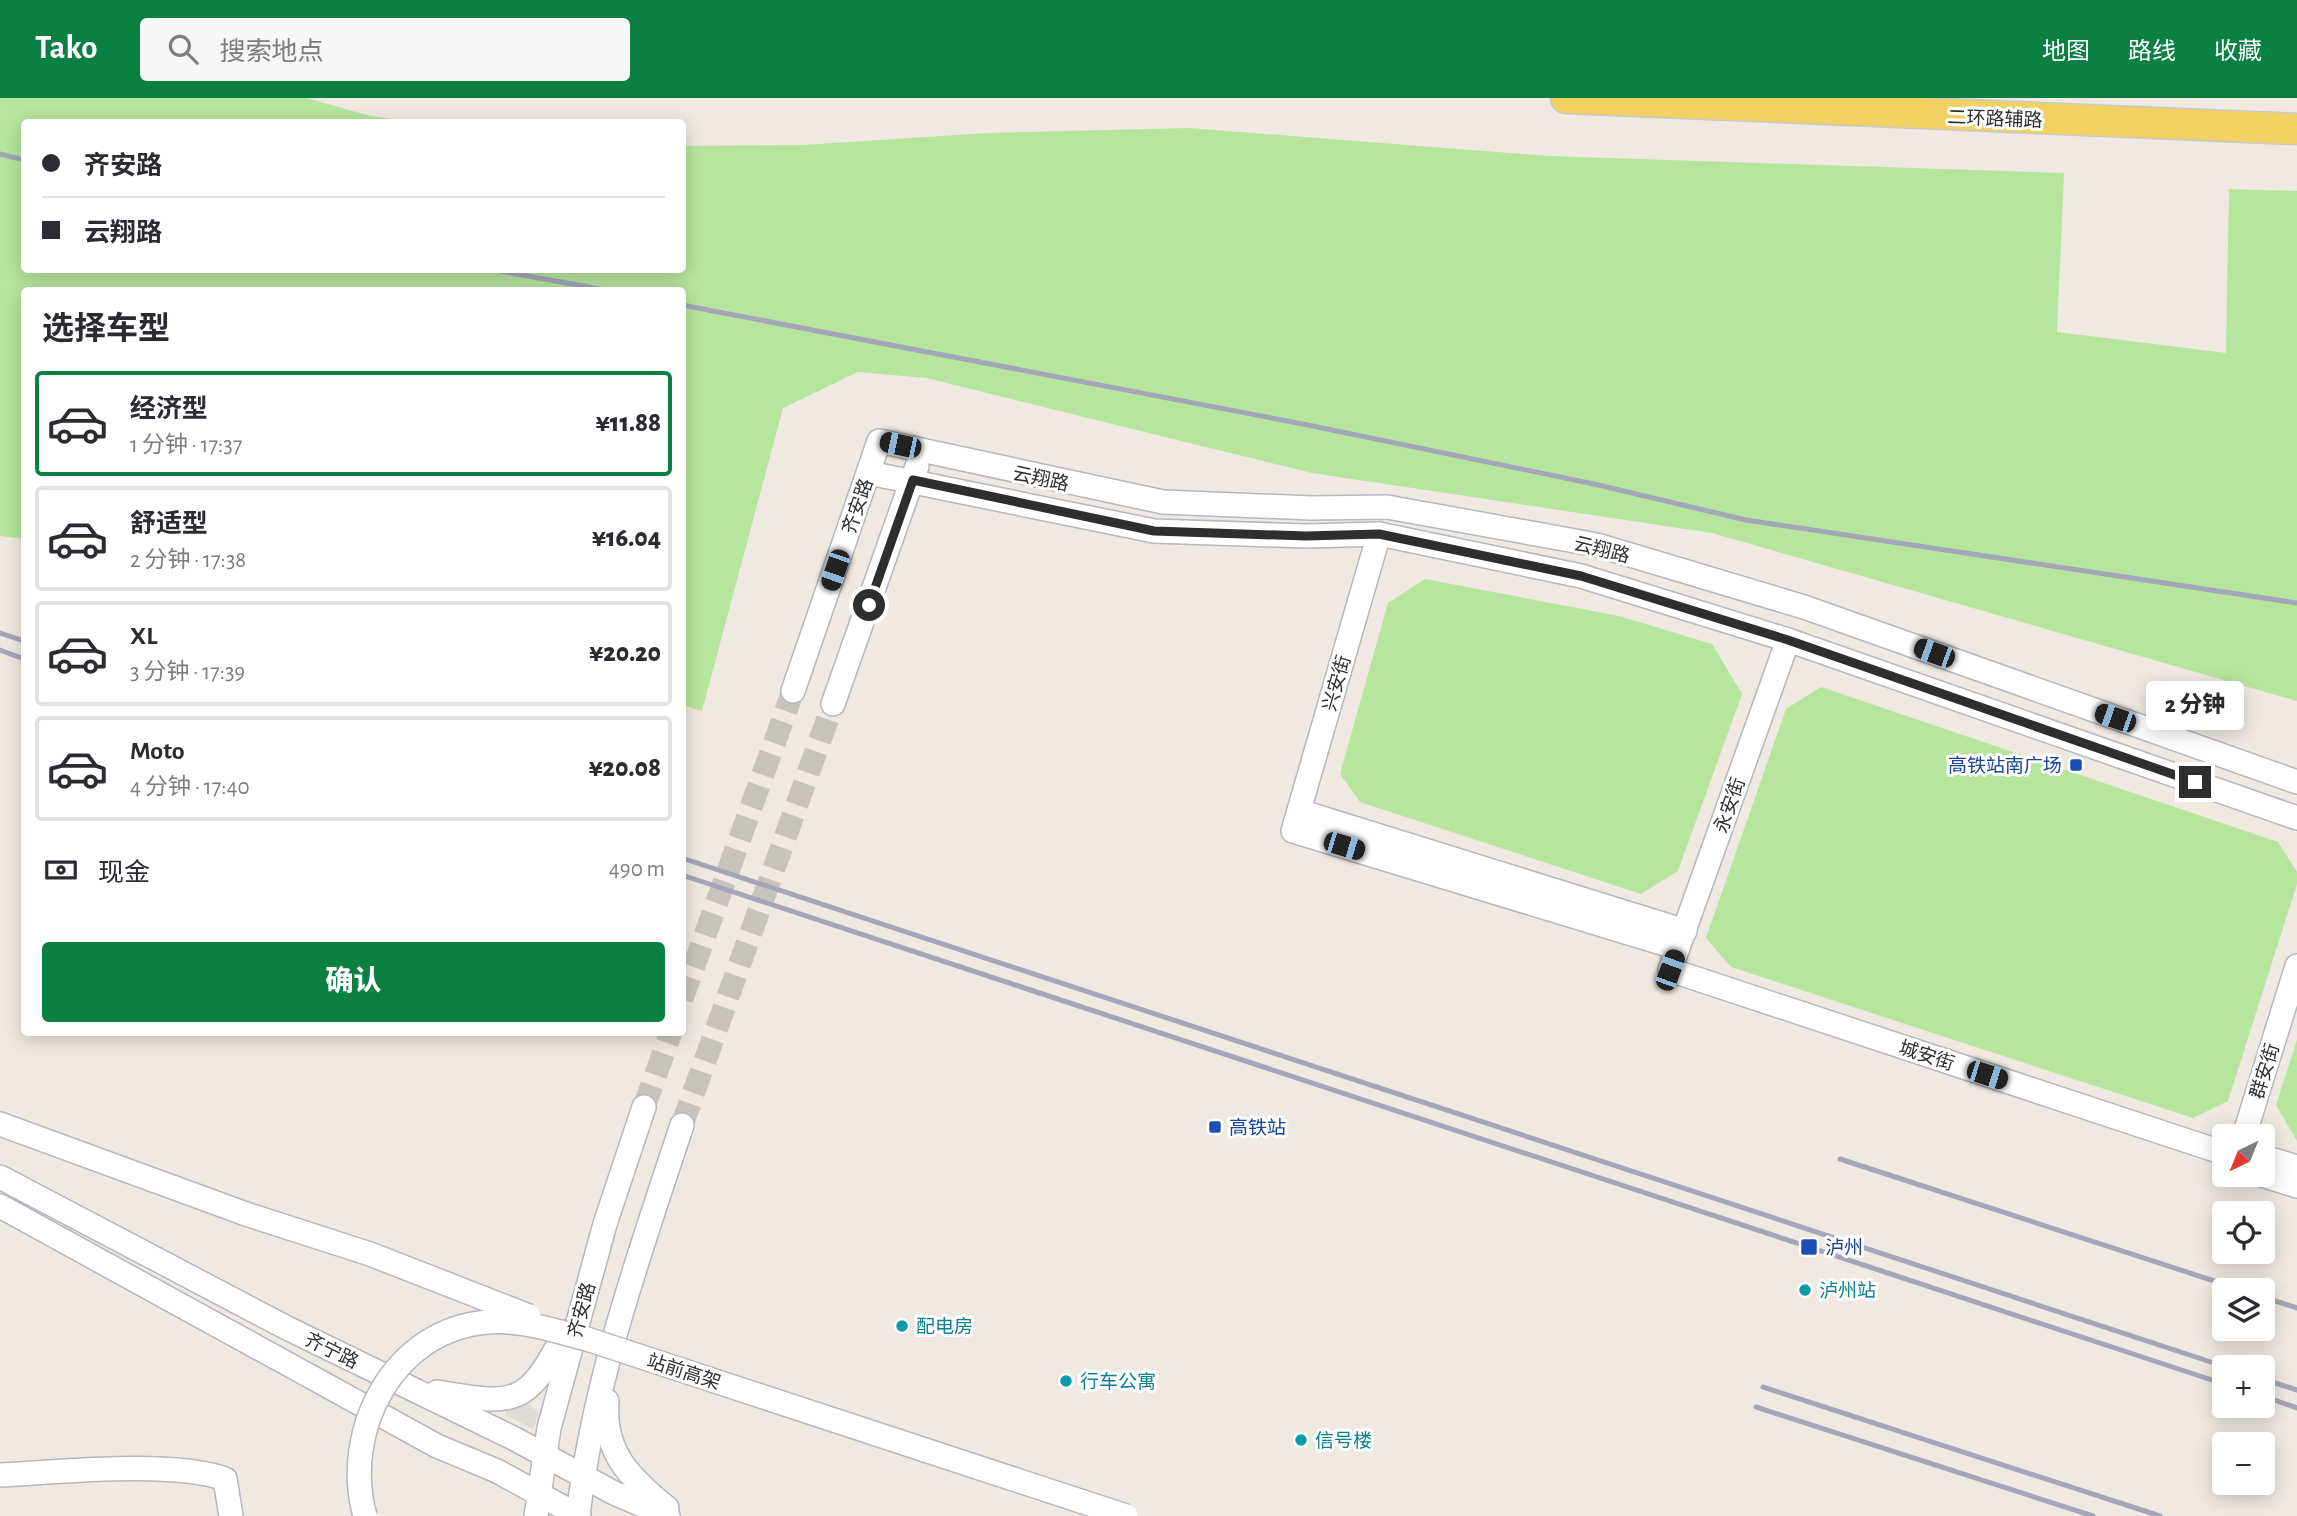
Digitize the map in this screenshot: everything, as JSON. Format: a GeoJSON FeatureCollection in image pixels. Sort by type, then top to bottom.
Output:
{"type":"FeatureCollection","features":[{"type":"Feature","properties":{"kind":"main road","name":"二环路辅路"},"geometry":{"type":"LineString","coordinates":[[1566,98],[2297,129]]}},
{"type":"Feature","properties":{"kind":"street","name":"云翔路"},"geometry":{"type":"LineString","coordinates":[[879,441],[1163,502],[1311,508],[1387,507],[1597,545],[1804,607],[2297,782]]}},
{"type":"Feature","properties":{"kind":"street","name":"齐安路"},"geometry":{"type":"LineString","coordinates":[[793,691],[879,441]]}},
{"type":"Feature","properties":{"kind":"street"},"geometry":{"type":"LineString","coordinates":[[833,704],[922,450]]}},
{"type":"Feature","properties":{"kind":"street","name":"云翔路"},"geometry":{"type":"LineString","coordinates":[[869,473],[1154,531],[1306,536],[1379,534],[1581,576],[1788,640],[2297,818]]}},
{"type":"Feature","properties":{"kind":"street","name":"兴安街"},"geometry":{"type":"LineString","coordinates":[[1379,534],[1296,821],[1682,939]]}},
{"type":"Feature","properties":{"kind":"street","name":"永安街"},"geometry":{"type":"LineString","coordinates":[[1670,970],[1788,640]]}},
{"type":"Feature","properties":{"kind":"street","name":"群安街"},"geometry":{"type":"LineString","coordinates":[[2248,1124],[2297,966]]}},
{"type":"Feature","properties":{"kind":"street","name":"城安街"},"geometry":{"type":"LineString","coordinates":[[1670,970],[2212,1149]]}},
{"type":"Feature","properties":{"kind":"street","name":"齐安路"},"geometry":{"type":"LineString","coordinates":[[538,1505],[549,1428],[587,1289],[644,1107]]}},
{"type":"Feature","properties":{"kind":"street"},"geometry":{"type":"LineString","coordinates":[[0,1124],[246,1214],[370,1254],[587,1339]]}},
{"type":"Feature","properties":{"kind":"street"},"geometry":{"type":"LineString","coordinates":[[579,1516],[587,1445],[645,1237],[682,1125]]}},
{"type":"Feature","properties":{"kind":"street"},"geometry":{"type":"LineString","coordinates":[[2275,1161],[2297,1167]]}},
{"type":"Feature","properties":{"kind":"street","name":"齐宁路"},"geometry":{"type":"LineString","coordinates":[[0,1177],[287,1328],[668,1516]]}},
{"type":"Feature","properties":{"kind":"street"},"geometry":{"type":"LineString","coordinates":[[2275,1179],[2297,1186]]}},
{"type":"Feature","properties":{"kind":"street","name":"齐宁路"},"geometry":{"type":"LineString","coordinates":[[0,1206],[437,1446],[497,1471],[538,1505],[579,1516]]}},
{"type":"Feature","properties":{"kind":"street"},"geometry":{"type":"LineString","coordinates":[[407,1387],[489,1401],[520,1393],[543,1372],[587,1289]]}},
{"type":"Feature","properties":{"kind":"street","name":"站前高架"},"geometry":{"type":"LineString","coordinates":[[365,1516],[358,1474],[364,1434],[374,1401],[390,1376],[414,1351],[439,1335],[485,1322],[506,1321],[587,1339],[1126,1516]]}},
{"type":"Feature","properties":{"kind":"street"},"geometry":{"type":"LineString","coordinates":[[610,1362],[605,1422],[612,1448],[637,1482],[678,1516]]}},
{"type":"Feature","properties":{"kind":"street"},"geometry":{"type":"LineString","coordinates":[[0,1475],[152,1470],[209,1473],[225,1479],[231,1516]]}},
{"type":"Feature","properties":{"kind":"green space"},"geometry":{"type":"Polygon","coordinates":[[[0,98],[307,98],[370,116],[393,119],[21,119],[21,273],[686,273],[686,146],[803,145],[988,133],[1189,128],[1549,156],[2064,173],[2057,332],[2226,353],[2229,189],[2297,191],[2297,701],[1712,533],[1312,473],[926,378],[858,372],[783,408],[702,711],[686,706],[686,287],[21,287],[21,539],[0,536],[0,98]]]}},
{"type":"Feature","properties":{"kind":"green space"},"geometry":{"type":"Polygon","coordinates":[[[1425,579],[1619,616],[1712,644],[1742,694],[1678,871],[1641,894],[1360,802],[1340,774],[1388,603],[1425,579]]]}},
{"type":"Feature","properties":{"kind":"green space"},"geometry":{"type":"Polygon","coordinates":[[[1821,687],[2278,842],[2297,872],[2297,884],[2228,1101],[2193,1118],[1731,967],[1706,938],[1786,709],[1821,687]]]}},
{"type":"Feature","properties":{"kind":"green space"},"geometry":{"type":"Polygon","coordinates":[[[2297,1040],[2297,1141],[2276,1105],[2297,1040]]]}},
{"type":"Feature","properties":{"kind":"shaded area"},"geometry":{"type":"Polygon","coordinates":[[[523,1398],[539,1413],[533,1429],[506,1415],[505,1404],[523,1398]]]}},
{"type":"Feature","properties":{"kind":"tunnel"},"geometry":{"type":"LineString","coordinates":[[686,988],[793,691]]}},
{"type":"Feature","properties":{"kind":"tunnel"},"geometry":{"type":"LineString","coordinates":[[682,1125],[833,704]]}},
{"type":"Feature","properties":{"kind":"tunnel"},"geometry":{"type":"LineString","coordinates":[[644,1107],[670,1036]]}},
{"type":"Feature","properties":{"kind":"railway"},"geometry":{"type":"LineString","coordinates":[[0,154],[21,159]]}},
{"type":"Feature","properties":{"kind":"railway"},"geometry":{"type":"LineString","coordinates":[[512,273],[588,287]]}},
{"type":"Feature","properties":{"kind":"railway"},"geometry":{"type":"LineString","coordinates":[[686,306],[1303,424],[1594,484],[1746,520],[2297,603]]}},
{"type":"Feature","properties":{"kind":"railway"},"geometry":{"type":"LineString","coordinates":[[0,633],[21,640]]}},
{"type":"Feature","properties":{"kind":"railway"},"geometry":{"type":"LineString","coordinates":[[0,650],[21,658]]}},
{"type":"Feature","properties":{"kind":"railway"},"geometry":{"type":"LineString","coordinates":[[686,859],[2212,1362]]}},
{"type":"Feature","properties":{"kind":"railway"},"geometry":{"type":"LineString","coordinates":[[686,876],[2212,1380]]}},
{"type":"Feature","properties":{"kind":"railway"},"geometry":{"type":"LineString","coordinates":[[1840,1159],[2212,1280]]}},
{"type":"Feature","properties":{"kind":"railway"},"geometry":{"type":"LineString","coordinates":[[2275,1301],[2297,1308]]}},
{"type":"Feature","properties":{"kind":"railway"},"geometry":{"type":"LineString","coordinates":[[2275,1383],[2297,1390]]}},
{"type":"Feature","properties":{"kind":"railway"},"geometry":{"type":"LineString","coordinates":[[1763,1387],[2160,1516]]}},
{"type":"Feature","properties":{"kind":"railway"},"geometry":{"type":"LineString","coordinates":[[2275,1400],[2297,1408]]}},
{"type":"Feature","properties":{"kind":"railway"},"geometry":{"type":"LineString","coordinates":[[1756,1407],[2093,1516]]}},
{"type":"Feature","properties":{"kind":"place","name":"高铁站南广场"},"geometry":{"type":"Point","coordinates":[2076,765]}},
{"type":"Feature","properties":{"kind":"place","name":"高铁站"},"geometry":{"type":"Point","coordinates":[1215,1127]}},
{"type":"Feature","properties":{"kind":"place","name":"泸州"},"geometry":{"type":"Point","coordinates":[1809,1247]}},
{"type":"Feature","properties":{"kind":"place","name":"泸州站"},"geometry":{"type":"Point","coordinates":[1805,1290]}},
{"type":"Feature","properties":{"kind":"place","name":"配电房"},"geometry":{"type":"Point","coordinates":[902,1326]}},
{"type":"Feature","properties":{"kind":"place","name":"行车公寓"},"geometry":{"type":"Point","coordinates":[1066,1381]}},
{"type":"Feature","properties":{"kind":"place","name":"信号楼"},"geometry":{"type":"Point","coordinates":[1301,1440]}},
{"type":"Feature","properties":{"kind":"route"},"geometry":{"type":"LineString","coordinates":[[869,605],[913,480],[1020,505],[1154,531],[1306,536],[1379,534],[1581,576],[1788,640],[2195,782]]}}]}
